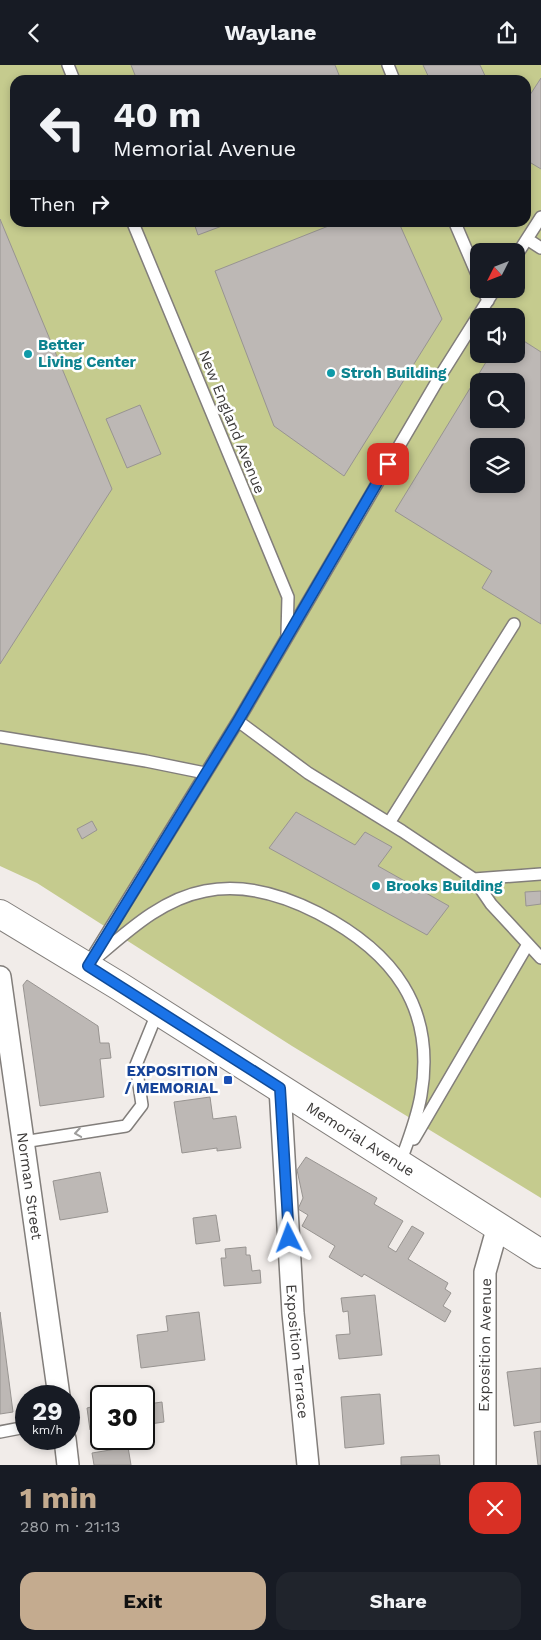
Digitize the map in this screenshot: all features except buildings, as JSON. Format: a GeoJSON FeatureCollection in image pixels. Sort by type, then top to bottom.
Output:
{"type":"FeatureCollection","features":[{"type":"Feature","properties":{"kind":"main road","name":"Memorial Avenue"},"geometry":{"type":"LineString","coordinates":[[0,914],[88,966],[541,1254]]}},
{"type":"Feature","properties":{"kind":"street","name":"Norman Street"},"geometry":{"type":"LineString","coordinates":[[0,977],[57,1385]]}},
{"type":"Feature","properties":{"kind":"street","name":"Exposition Terrace"},"geometry":{"type":"LineString","coordinates":[[280,1088],[294,1313],[308,1465]]}},
{"type":"Feature","properties":{"kind":"street","name":"Exposition Avenue"},"geometry":{"type":"LineString","coordinates":[[485,1465],[485,1272],[498,1226]]}},
{"type":"Feature","properties":{"kind":"street"},"geometry":{"type":"LineString","coordinates":[[66,1450],[68,1465]]}},
{"type":"Feature","properties":{"kind":"lane"},"geometry":{"type":"LineString","coordinates":[[524,243],[541,217]]}},
{"type":"Feature","properties":{"kind":"lane","name":"New England Avenue"},"geometry":{"type":"LineString","coordinates":[[135,227],[288,597],[287,636]]}},
{"type":"Feature","properties":{"kind":"lane"},"geometry":{"type":"LineString","coordinates":[[457,227],[470,258]]}},
{"type":"Feature","properties":{"kind":"lane"},"geometry":{"type":"LineString","coordinates":[[527,239],[541,248]]}},
{"type":"Feature","properties":{"kind":"lane"},"geometry":{"type":"LineString","coordinates":[[88,966],[238,721],[439,378],[490,298]]}},
{"type":"Feature","properties":{"kind":"lane"},"geometry":{"type":"LineString","coordinates":[[389,823],[514,623]]}},
{"type":"Feature","properties":{"kind":"lane"},"geometry":{"type":"LineString","coordinates":[[238,721],[308,773],[474,879],[491,904],[536,951],[400,1163]]}},
{"type":"Feature","properties":{"kind":"lane"},"geometry":{"type":"LineString","coordinates":[[0,737],[146,761],[205,773]]}},
{"type":"Feature","properties":{"kind":"lane"},"geometry":{"type":"LineString","coordinates":[[474,879],[541,874]]}},
{"type":"Feature","properties":{"kind":"lane"},"geometry":{"type":"LineString","coordinates":[[88,966],[152,914],[186,897],[204,891],[223,889],[262,891],[306,907],[346,929],[379,955],[400,980],[409,993],[419,1022],[424,1056],[421,1095],[416,1119],[400,1163]]}},
{"type":"Feature","properties":{"kind":"lane"},"geometry":{"type":"LineString","coordinates":[[23,1142],[126,1126],[142,1105],[136,1065],[158,1011]]}},
{"type":"Feature","properties":{"kind":"lane"},"geometry":{"type":"LineString","coordinates":[[0,1431],[15,1429]]}},
{"type":"Feature","properties":{"kind":"green space"},"geometry":{"type":"Polygon","coordinates":[[[0,65],[541,65],[541,1198],[292,1046],[37,883],[0,866],[0,65]]]}},
{"type":"Feature","properties":{"kind":"place","name":"Better Living Center"},"geometry":{"type":"Point","coordinates":[28,354]}},
{"type":"Feature","properties":{"kind":"place","name":"Stroh Building"},"geometry":{"type":"Point","coordinates":[331,373]}},
{"type":"Feature","properties":{"kind":"place","name":"Brooks Building"},"geometry":{"type":"Point","coordinates":[376,886]}},
{"type":"Feature","properties":{"kind":"place","name":"EXPOSITION / MEMORIAL"},"geometry":{"type":"Point","coordinates":[228,1080]}},
{"type":"Feature","properties":{"kind":"route"},"geometry":{"type":"LineString","coordinates":[[289,1238],[280,1088],[88,966],[238,721],[388,464]]}}]}
